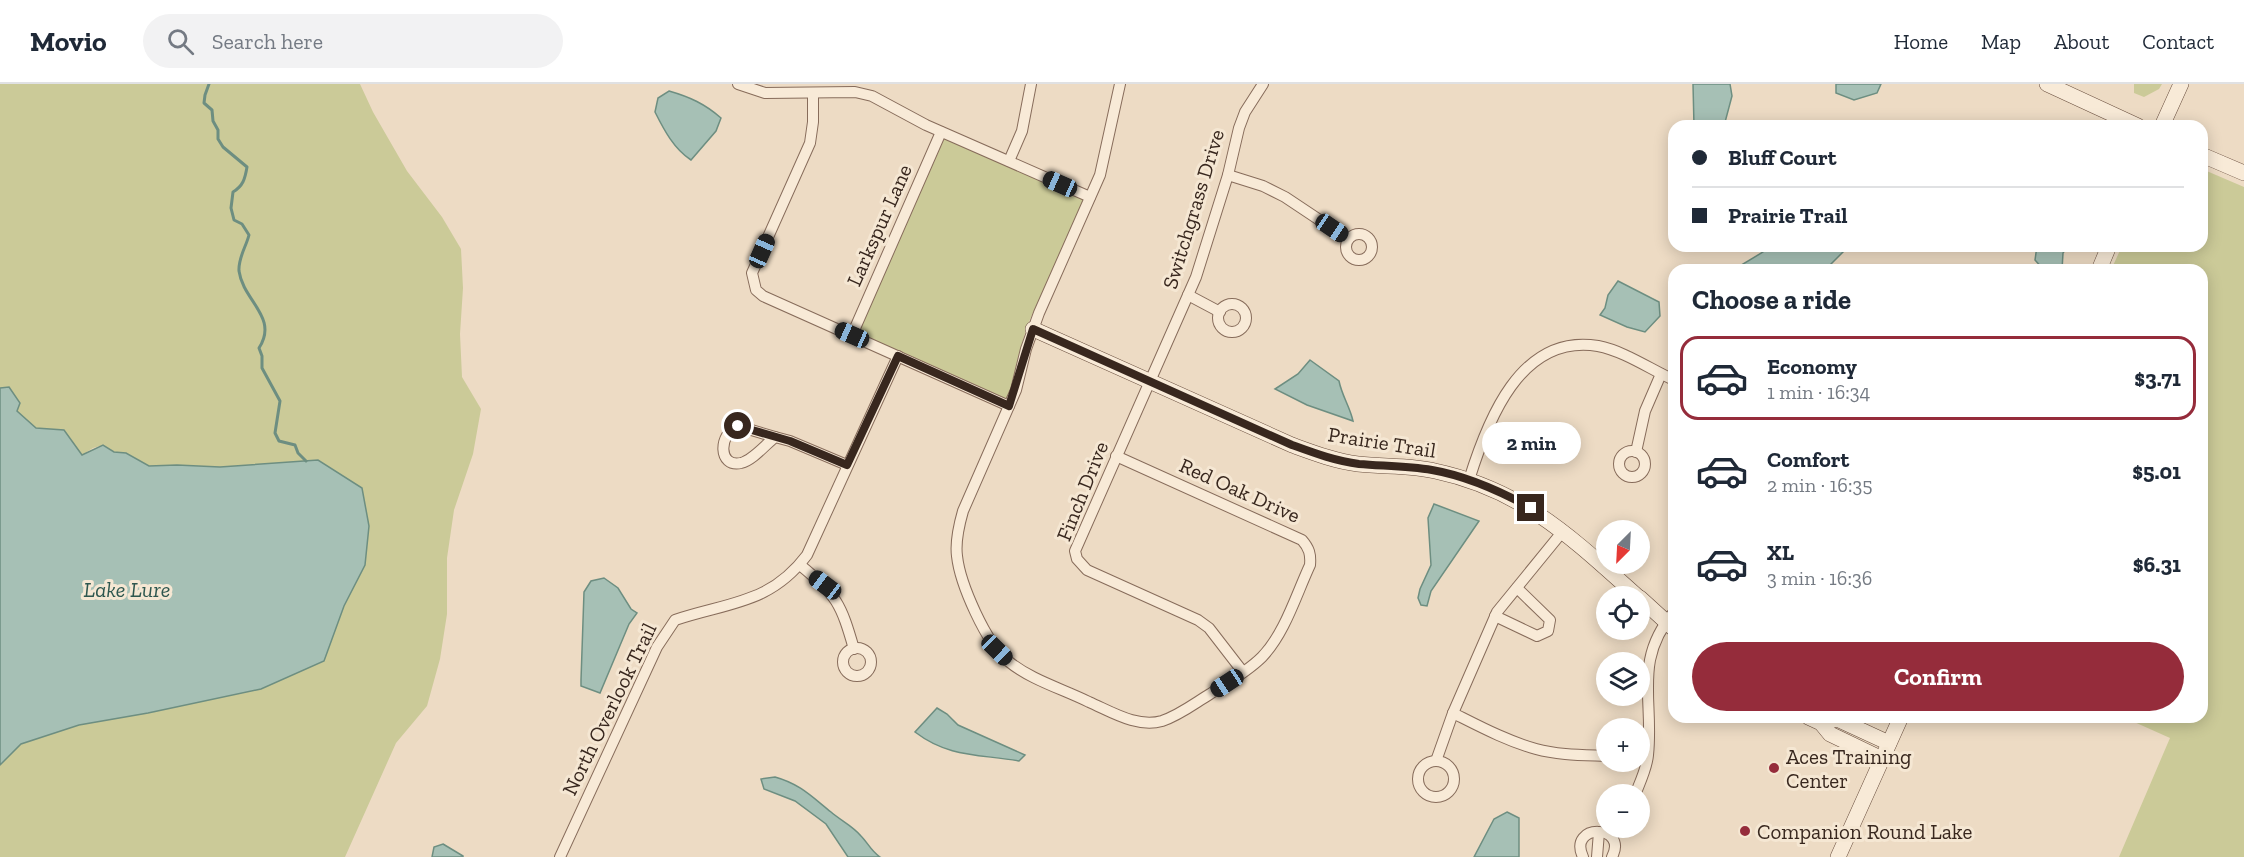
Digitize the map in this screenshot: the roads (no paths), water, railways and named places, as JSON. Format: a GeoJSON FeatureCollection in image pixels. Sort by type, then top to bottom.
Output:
{"type":"FeatureCollection","features":[{"type":"Feature","properties":{"kind":"street"},"geometry":{"type":"LineString","coordinates":[[738,84],[765,93],[855,92],[872,96],[942,132],[1090,197]]}},
{"type":"Feature","properties":{"kind":"street"},"geometry":{"type":"LineString","coordinates":[[1009,161],[1022,130],[1031,84]]}},
{"type":"Feature","properties":{"kind":"street"},"geometry":{"type":"LineString","coordinates":[[1120,84],[1100,175],[1039,313],[1009,406],[963,512],[958,526],[957,555],[979,620],[997,650],[1019,669],[1126,718],[1139,722],[1162,721],[1179,714],[1243,672]]}},
{"type":"Feature","properties":{"kind":"street","name":"Switchgrass Drive"},"geometry":{"type":"LineString","coordinates":[[1150,381],[1204,255],[1245,112],[1263,84]]}},
{"type":"Feature","properties":{"kind":"street"},"geometry":{"type":"LineString","coordinates":[[2047,84],[2125,120]]}},
{"type":"Feature","properties":{"kind":"street"},"geometry":{"type":"LineString","coordinates":[[2165,120],[2181,84]]}},
{"type":"Feature","properties":{"kind":"street"},"geometry":{"type":"LineString","coordinates":[[813,93],[810,143],[752,273],[756,290],[763,296],[1009,406]]}},
{"type":"Feature","properties":{"kind":"street","name":"Larkspur Lane"},"geometry":{"type":"LineString","coordinates":[[852,335],[942,132]]}},
{"type":"Feature","properties":{"kind":"street"},"geometry":{"type":"LineString","coordinates":[[2208,158],[2244,173]]}},
{"type":"Feature","properties":{"kind":"street"},"geometry":{"type":"LineString","coordinates":[[1228,175],[1263,186],[1285,197],[1348,239]]}},
{"type":"Feature","properties":{"kind":"street"},"geometry":{"type":"LineString","coordinates":[[1188,295],[1220,312]]}},
{"type":"Feature","properties":{"kind":"street","name":"Prairie Trail"},"geometry":{"type":"LineString","coordinates":[[1033,329],[1292,445],[1332,459],[1359,464],[1434,470],[1469,480],[1510,497],[1563,531],[1625,586]]}},
{"type":"Feature","properties":{"kind":"street"},"geometry":{"type":"LineString","coordinates":[[1469,480],[1482,439],[1498,406],[1511,386],[1529,366],[1548,353],[1580,345],[1597,346],[1611,350],[1668,377]]}},
{"type":"Feature","properties":{"kind":"street","name":"North Overlook Trail"},"geometry":{"type":"LineString","coordinates":[[560,857],[657,647],[675,620],[750,600],[781,584],[800,566],[898,356]]}},
{"type":"Feature","properties":{"kind":"street"},"geometry":{"type":"LineString","coordinates":[[1636,452],[1645,411],[1661,374]]}},
{"type":"Feature","properties":{"kind":"street","name":"Finch Drive"},"geometry":{"type":"LineString","coordinates":[[1150,381],[1076,545],[1077,559],[1087,570],[1198,620],[1214,634],[1243,672]]}},
{"type":"Feature","properties":{"kind":"street"},"geometry":{"type":"LineString","coordinates":[[775,437],[740,463],[726,459],[723,449],[725,438],[730,429],[738,426],[790,441],[847,465]]}},
{"type":"Feature","properties":{"kind":"street","name":"Red Oak Drive"},"geometry":{"type":"LineString","coordinates":[[1116,456],[1302,540],[1308,546],[1311,555],[1310,565],[1276,640],[1262,657],[1243,672]]}},
{"type":"Feature","properties":{"kind":"street"},"geometry":{"type":"LineString","coordinates":[[1437,761],[1453,713],[1495,616],[1563,531]]}},
{"type":"Feature","properties":{"kind":"street"},"geometry":{"type":"LineString","coordinates":[[800,566],[825,585],[836,598],[854,649]]}},
{"type":"Feature","properties":{"kind":"street"},"geometry":{"type":"LineString","coordinates":[[1495,616],[1537,636],[1548,631],[1550,620],[1517,588]]}},
{"type":"Feature","properties":{"kind":"street","name":"Prairie Trail"},"geometry":{"type":"LineString","coordinates":[[1650,606],[1668,619]]}},
{"type":"Feature","properties":{"kind":"street"},"geometry":{"type":"LineString","coordinates":[[1649,718],[1650,656],[1654,641],[1668,625]]}},
{"type":"Feature","properties":{"kind":"street"},"geometry":{"type":"LineString","coordinates":[[1453,713],[1518,743],[1537,749],[1596,755]]}},
{"type":"Feature","properties":{"kind":"street"},"geometry":{"type":"LineString","coordinates":[[1817,723],[1830,734],[1882,759]]}},
{"type":"Feature","properties":{"kind":"street"},"geometry":{"type":"LineString","coordinates":[[1846,723],[1889,743]]}},
{"type":"Feature","properties":{"kind":"street"},"geometry":{"type":"LineString","coordinates":[[1838,857],[1898,723]]}},
{"type":"Feature","properties":{"kind":"street"},"geometry":{"type":"LineString","coordinates":[[1582,857],[1581,840],[1589,833],[1596,832]]}},
{"type":"Feature","properties":{"kind":"street"},"geometry":{"type":"LineString","coordinates":[[1597,857],[1599,838]]}},
{"type":"Feature","properties":{"kind":"street"},"geometry":{"type":"LineString","coordinates":[[1612,838],[1615,845],[1612,857]]}},
{"type":"Feature","properties":{"kind":"water"},"geometry":{"type":"Polygon","coordinates":[[[1693,84],[1730,84],[1732,96],[1726,120],[1694,120],[1693,84]]]}},
{"type":"Feature","properties":{"kind":"water"},"geometry":{"type":"Polygon","coordinates":[[[1836,84],[1881,84],[1877,93],[1854,100],[1836,93],[1836,84]]]}},
{"type":"Feature","properties":{"kind":"water"},"geometry":{"type":"Polygon","coordinates":[[[669,91],[697,102],[721,118],[716,131],[691,160],[675,145],[655,112],[658,98],[669,91]]]}},
{"type":"Feature","properties":{"kind":"water"},"geometry":{"type":"Polygon","coordinates":[[[1763,252],[1843,252],[1831,264],[1743,264],[1763,252]]]}},
{"type":"Feature","properties":{"kind":"water"},"geometry":{"type":"Polygon","coordinates":[[[2036,252],[2064,252],[2062,264],[2039,264],[2035,260],[2036,252]]]}},
{"type":"Feature","properties":{"kind":"water"},"geometry":{"type":"Polygon","coordinates":[[[1618,281],[1659,302],[1660,316],[1645,332],[1600,315],[1605,308],[1608,295],[1618,281]]]}},
{"type":"Feature","properties":{"kind":"water"},"geometry":{"type":"Polygon","coordinates":[[[1310,360],[1339,381],[1353,421],[1307,405],[1275,389],[1298,374],[1310,360]]]}},
{"type":"Feature","properties":{"kind":"water","name":"Lake Lure"},"geometry":{"type":"Polygon","coordinates":[[[9,387],[20,403],[17,411],[36,428],[64,430],[82,455],[103,445],[114,452],[126,453],[149,466],[220,467],[318,460],[362,488],[369,526],[365,565],[344,606],[324,661],[261,689],[79,725],[21,744],[0,765],[0,388],[9,387]]]}},
{"type":"Feature","properties":{"kind":"water"},"geometry":{"type":"Polygon","coordinates":[[[1434,504],[1479,521],[1431,591],[1427,606],[1421,605],[1418,598],[1431,565],[1428,518],[1434,504]]]}},
{"type":"Feature","properties":{"kind":"water"},"geometry":{"type":"Polygon","coordinates":[[[604,578],[618,588],[631,609],[637,613],[629,624],[600,693],[581,686],[584,592],[591,581],[604,578]]]}},
{"type":"Feature","properties":{"kind":"water"},"geometry":{"type":"Polygon","coordinates":[[[937,708],[958,725],[1025,755],[1019,761],[965,754],[940,747],[915,732],[937,708]]]}},
{"type":"Feature","properties":{"kind":"water"},"geometry":{"type":"Polygon","coordinates":[[[775,777],[791,783],[811,796],[854,829],[880,857],[848,857],[826,824],[795,801],[764,789],[761,779],[775,777]]]}},
{"type":"Feature","properties":{"kind":"water"},"geometry":{"type":"Polygon","coordinates":[[[1507,812],[1519,818],[1519,857],[1474,857],[1494,819],[1507,812]]]}},
{"type":"Feature","properties":{"kind":"water"},"geometry":{"type":"Polygon","coordinates":[[[443,844],[463,857],[432,857],[434,847],[443,844]]]}},
{"type":"Feature","properties":{"kind":"waterway"},"geometry":{"type":"LineString","coordinates":[[209,84],[204,103],[212,110],[213,121],[218,130],[218,139],[223,147],[247,167],[243,182],[233,192],[231,208],[234,220],[242,224],[249,235],[241,257],[239,271],[242,282],[263,318],[264,337],[259,348],[262,368],[280,401],[275,433],[279,441],[295,445],[298,453],[306,461]]}},
{"type":"Feature","properties":{"kind":"place","name":"Aces Training Center"},"geometry":{"type":"Point","coordinates":[1774,768]}},
{"type":"Feature","properties":{"kind":"place","name":"Companion Round Lake"},"geometry":{"type":"Point","coordinates":[1745,831]}}]}
